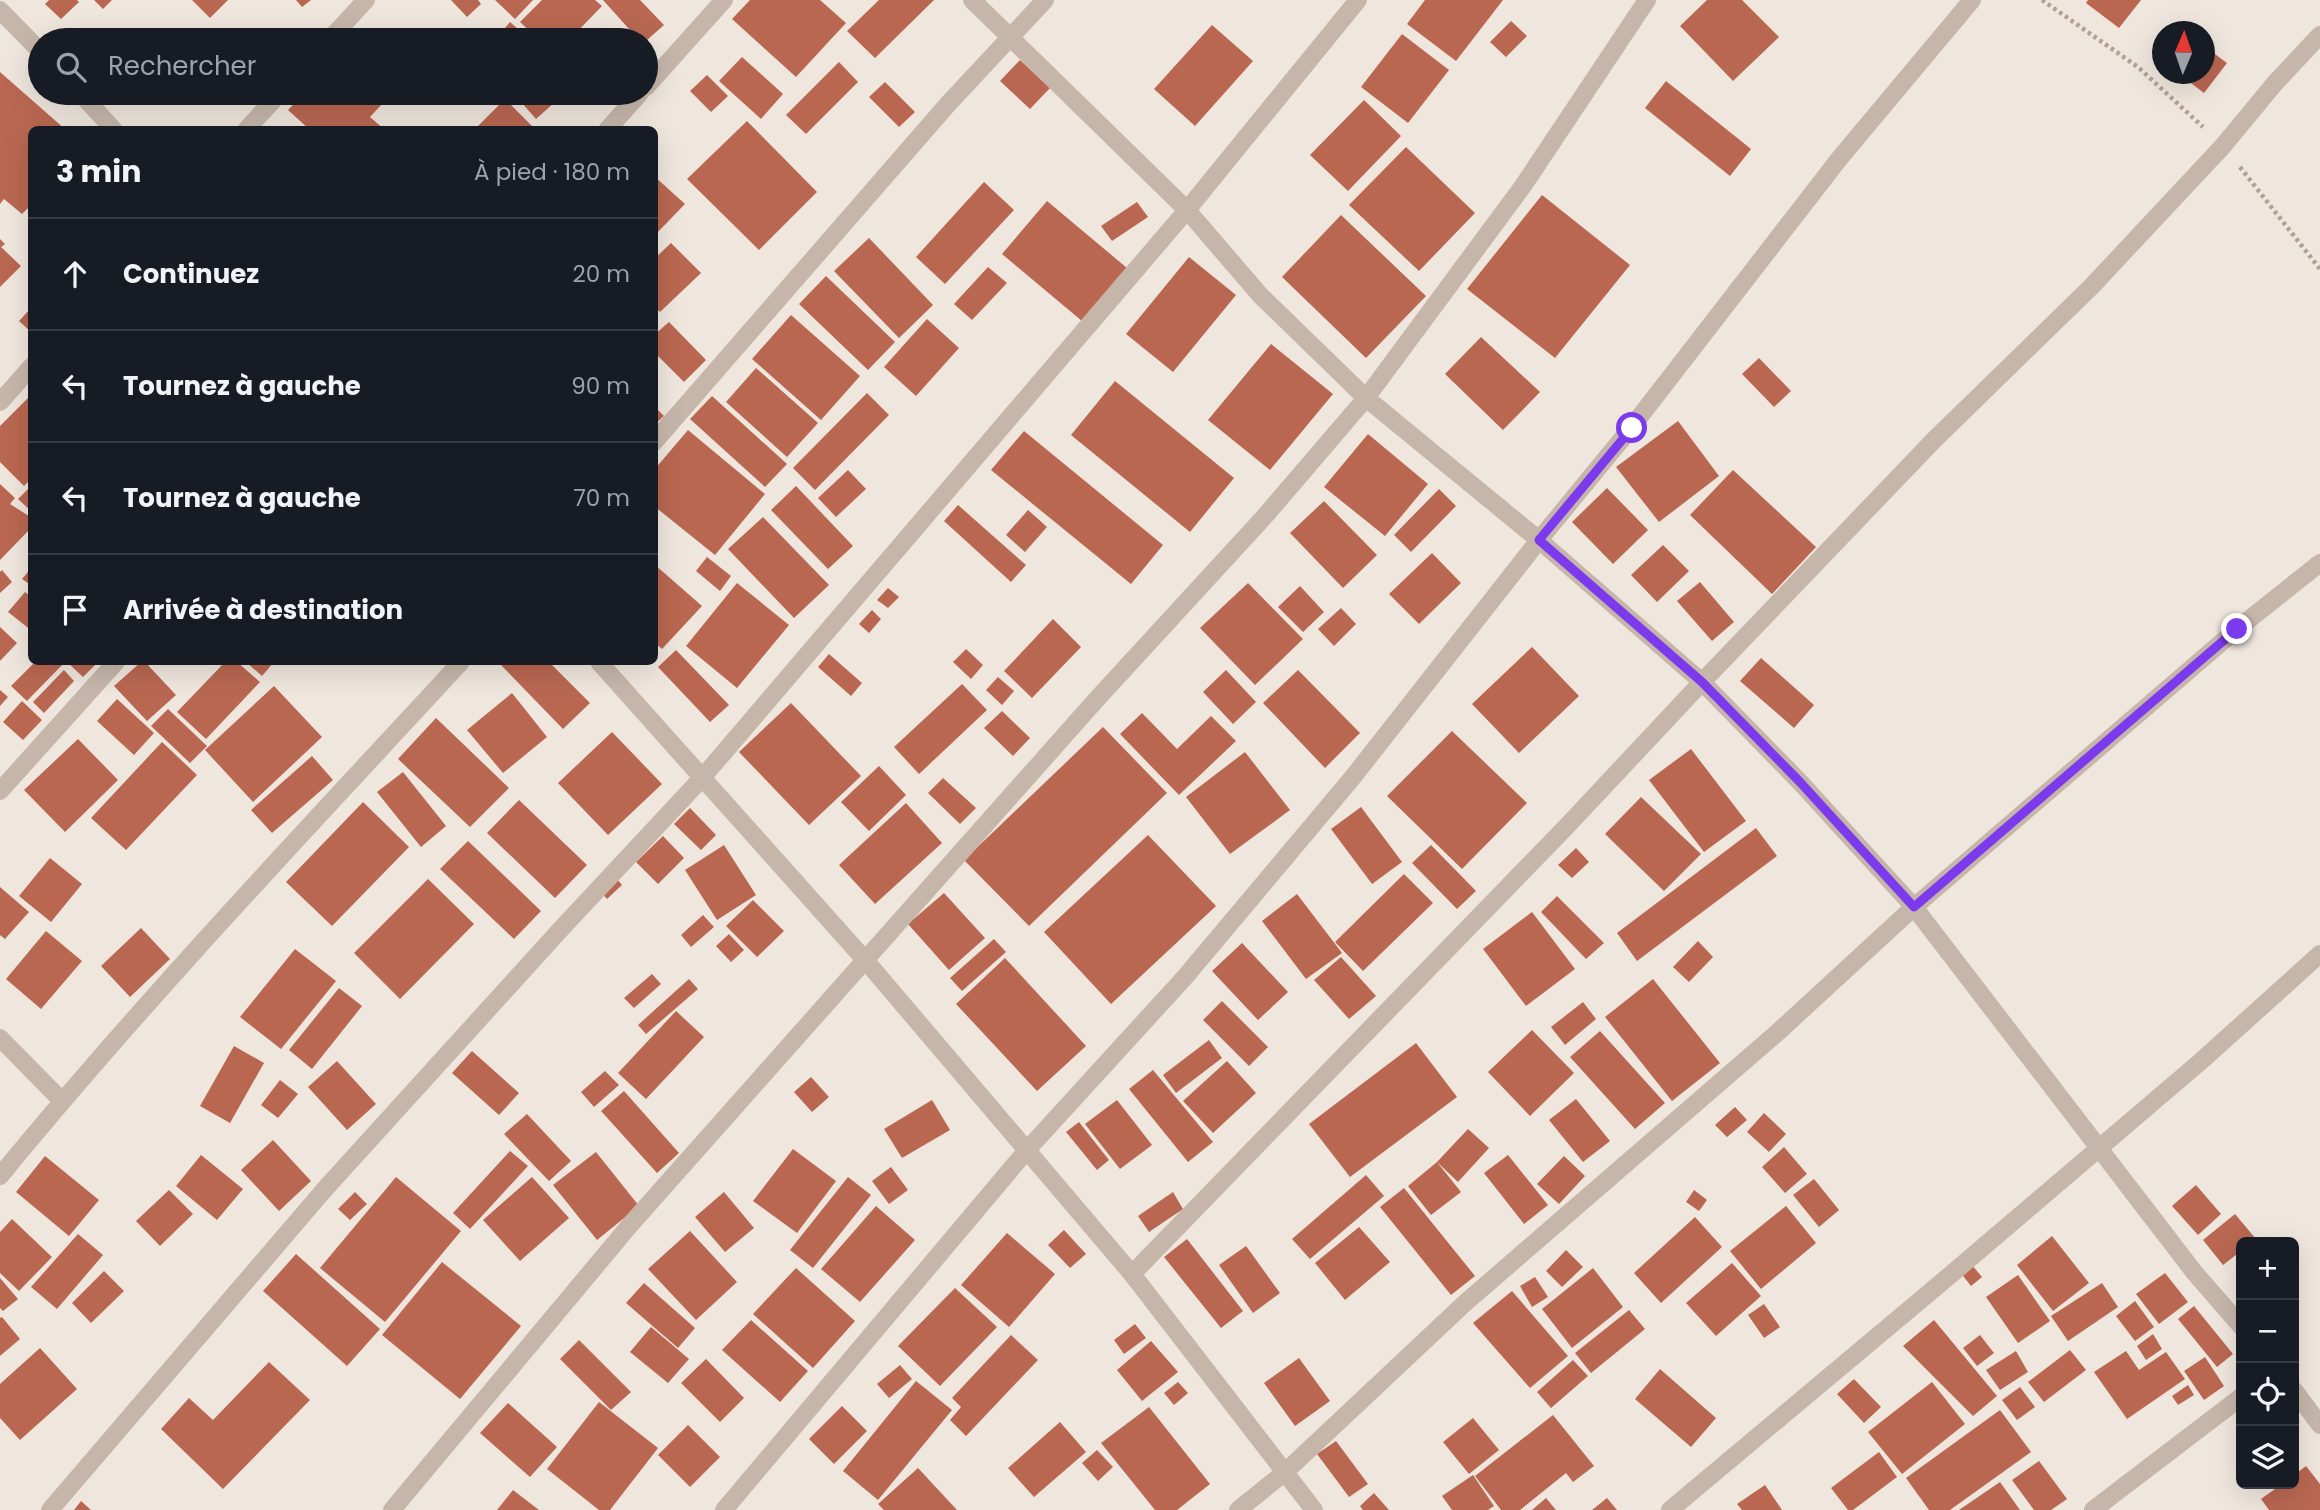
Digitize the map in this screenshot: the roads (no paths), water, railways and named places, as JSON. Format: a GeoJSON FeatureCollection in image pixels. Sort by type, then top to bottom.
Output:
{"type":"FeatureCollection","features":[{"type":"Feature","properties":{"kind":"street"},"geometry":{"type":"LineString","coordinates":[[340,28],[366,0]]}},
{"type":"Feature","properties":{"kind":"street"},"geometry":{"type":"LineString","coordinates":[[658,74],[724,0]]}},
{"type":"Feature","properties":{"kind":"street"},"geometry":{"type":"LineString","coordinates":[[972,0],[1187,210],[1260,295],[1366,398],[1539,540],[1702,682],[1799,781],[1914,907],[2194,1272],[2236,1320]]}},
{"type":"Feature","properties":{"kind":"street"},"geometry":{"type":"LineString","coordinates":[[658,437],[948,104],[1045,0]]}},
{"type":"Feature","properties":{"kind":"street"},"geometry":{"type":"LineString","coordinates":[[50,1510],[333,1180],[702,778],[1187,210],[1358,0]]}},
{"type":"Feature","properties":{"kind":"street"},"geometry":{"type":"LineString","coordinates":[[392,1510],[630,1225],[1096,700],[1265,516],[1366,398],[1523,186],[1647,0]]}},
{"type":"Feature","properties":{"kind":"street"},"geometry":{"type":"LineString","coordinates":[[724,1510],[1027,1150],[1185,977],[1335,798],[1539,540],[1632,428],[1839,159],[1972,0]]}},
{"type":"Feature","properties":{"kind":"street"},"geometry":{"type":"LineString","coordinates":[[4,9],[28,37]]}},
{"type":"Feature","properties":{"kind":"street"},"geometry":{"type":"LineString","coordinates":[[1132,1273],[1567,827],[1934,440],[2091,287],[2223,146],[2275,83],[2320,35]]}},
{"type":"Feature","properties":{"kind":"street"},"geometry":{"type":"LineString","coordinates":[[91,105],[110,126]]}},
{"type":"Feature","properties":{"kind":"street"},"geometry":{"type":"LineString","coordinates":[[250,126],[269,105]]}},
{"type":"Feature","properties":{"kind":"street"},"geometry":{"type":"LineString","coordinates":[[611,126],[629,105]]}},
{"type":"Feature","properties":{"kind":"street"},"geometry":{"type":"LineString","coordinates":[[0,402],[28,370]]}},
{"type":"Feature","properties":{"kind":"street"},"geometry":{"type":"LineString","coordinates":[[1238,1510],[1284,1473],[1465,1303],[1778,1032],[1914,907],[2237,629],[2320,563]]}},
{"type":"Feature","properties":{"kind":"street"},"geometry":{"type":"LineString","coordinates":[[0,792],[113,665]]}},
{"type":"Feature","properties":{"kind":"street"},"geometry":{"type":"LineString","coordinates":[[0,1176],[192,952],[458,665]]}},
{"type":"Feature","properties":{"kind":"street"},"geometry":{"type":"LineString","coordinates":[[602,665],[866,961],[1132,1273],[1314,1510]]}},
{"type":"Feature","properties":{"kind":"street"},"geometry":{"type":"LineString","coordinates":[[1670,1510],[2200,1062],[2320,954]]}},
{"type":"Feature","properties":{"kind":"street"},"geometry":{"type":"LineString","coordinates":[[0,1038],[62,1101]]}},
{"type":"Feature","properties":{"kind":"street"},"geometry":{"type":"LineString","coordinates":[[2299,1397],[2320,1425]]}},
{"type":"Feature","properties":{"kind":"street"},"geometry":{"type":"LineString","coordinates":[[2093,1510],[2236,1401]]}}]}
